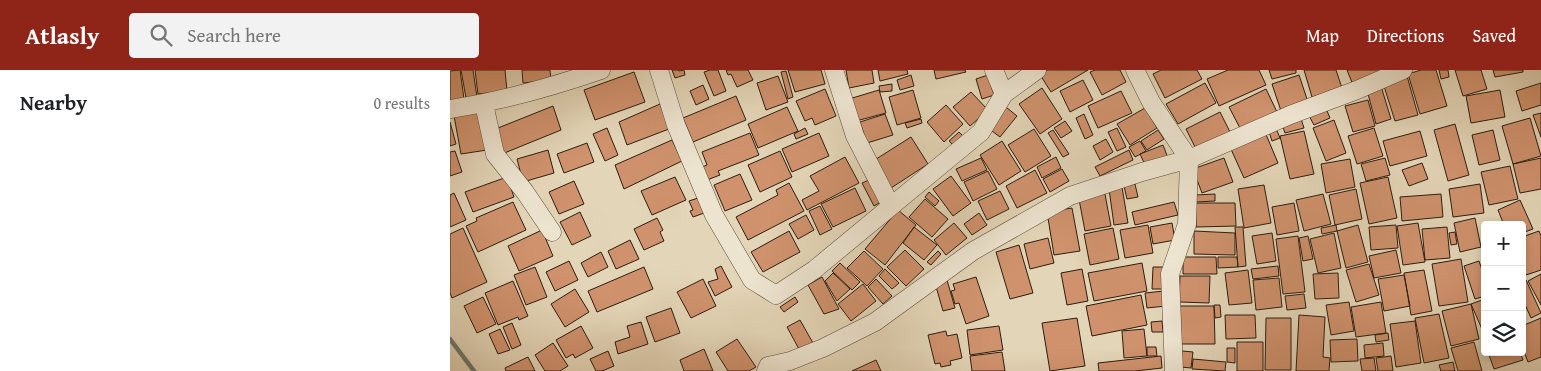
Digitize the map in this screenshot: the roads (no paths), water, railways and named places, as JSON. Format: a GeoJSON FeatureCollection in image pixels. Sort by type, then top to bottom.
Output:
{"type":"FeatureCollection","features":[{"type":"Feature","properties":{"kind":"street"},"geometry":{"type":"LineString","coordinates":[[450,109],[484,104],[572,80],[601,70]]}},
{"type":"Feature","properties":{"kind":"street"},"geometry":{"type":"LineString","coordinates":[[659,70],[676,125],[714,215],[752,280],[776,296],[814,270],[981,132],[1004,94],[1037,70]]}},
{"type":"Feature","properties":{"kind":"street"},"geometry":{"type":"LineString","coordinates":[[834,70],[856,136],[891,206]]}},
{"type":"Feature","properties":{"kind":"street"},"geometry":{"type":"LineString","coordinates":[[994,70],[1004,94]]}},
{"type":"Feature","properties":{"kind":"street"},"geometry":{"type":"LineString","coordinates":[[1135,70],[1151,102],[1189,159],[1187,224],[1170,274],[1174,371]]}},
{"type":"Feature","properties":{"kind":"street"},"geometry":{"type":"LineString","coordinates":[[766,371],[768,366],[790,362],[875,322],[973,251],[1070,196],[1142,172],[1189,159],[1290,115],[1357,90],[1403,70]]}},
{"type":"Feature","properties":{"kind":"street"},"geometry":{"type":"LineString","coordinates":[[484,104],[495,154],[525,192],[552,232]]}},
{"type":"Feature","properties":{"kind":"waterway"},"geometry":{"type":"LineString","coordinates":[[450,339],[474,371]]}}]}
